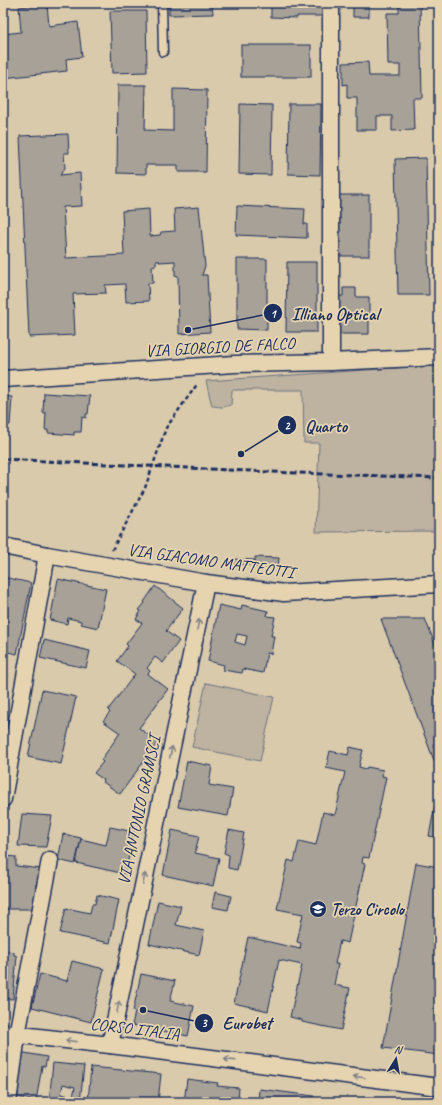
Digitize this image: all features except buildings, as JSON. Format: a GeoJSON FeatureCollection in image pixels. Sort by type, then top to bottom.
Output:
{"type":"FeatureCollection","features":[{"type":"Feature","properties":{"kind":"street"},"geometry":{"type":"LineString","coordinates":[[331,3],[331,362]]}},
{"type":"Feature","properties":{"kind":"street","name":"VIA GIORGIO DE FALCO"},"geometry":{"type":"LineString","coordinates":[[3,379],[235,364],[331,362],[439,357]]}},
{"type":"Feature","properties":{"kind":"street","name":"VIA GIACOMO MATTEOTTI"},"geometry":{"type":"LineString","coordinates":[[3,546],[47,556],[206,583],[284,593],[439,584]]}},
{"type":"Feature","properties":{"kind":"street"},"geometry":{"type":"LineString","coordinates":[[3,799],[47,556]]}},
{"type":"Feature","properties":{"kind":"street","name":"VIA ANTONIO GRAMSCI"},"geometry":{"type":"LineString","coordinates":[[110,1045],[206,583]]}},
{"type":"Feature","properties":{"kind":"street"},"geometry":{"type":"LineString","coordinates":[[8,1102],[10,1034],[50,860]]}},
{"type":"Feature","properties":{"kind":"street","name":"CORSO ITALIA"},"geometry":{"type":"LineString","coordinates":[[10,1034],[110,1045],[439,1087]]}},
{"type":"Feature","properties":{"kind":"lane"},"geometry":{"type":"LineString","coordinates":[[162,3],[163,52]]}},
{"type":"Feature","properties":{"kind":"path"},"geometry":{"type":"LineString","coordinates":[[104,565],[145,488],[166,428],[200,379]]}},
{"type":"Feature","properties":{"kind":"shaded area"},"geometry":{"type":"Polygon","coordinates":[[[439,365],[439,531],[316,532],[319,443],[304,443],[303,390],[232,390],[231,405],[222,407],[212,406],[206,381],[439,365]]]}},
{"type":"Feature","properties":{"kind":"shaded area"},"geometry":{"type":"Polygon","coordinates":[[[206,683],[274,697],[260,761],[192,747],[206,683]]]}},
{"type":"Feature","properties":{"kind":"railway"},"geometry":{"type":"LineString","coordinates":[[3,459],[270,472],[439,478]]}},
{"type":"Feature","properties":{"kind":"place","name":"Illiano Optical"},"geometry":{"type":"Point","coordinates":[188,330]}},
{"type":"Feature","properties":{"kind":"place","name":"Quarto"},"geometry":{"type":"Point","coordinates":[241,454]}},
{"type":"Feature","properties":{"kind":"place","name":"Terzo Circolo"},"geometry":{"type":"Point","coordinates":[318,909]}},
{"type":"Feature","properties":{"kind":"place","name":"Eurobet"},"geometry":{"type":"Point","coordinates":[143,1010]}}]}
